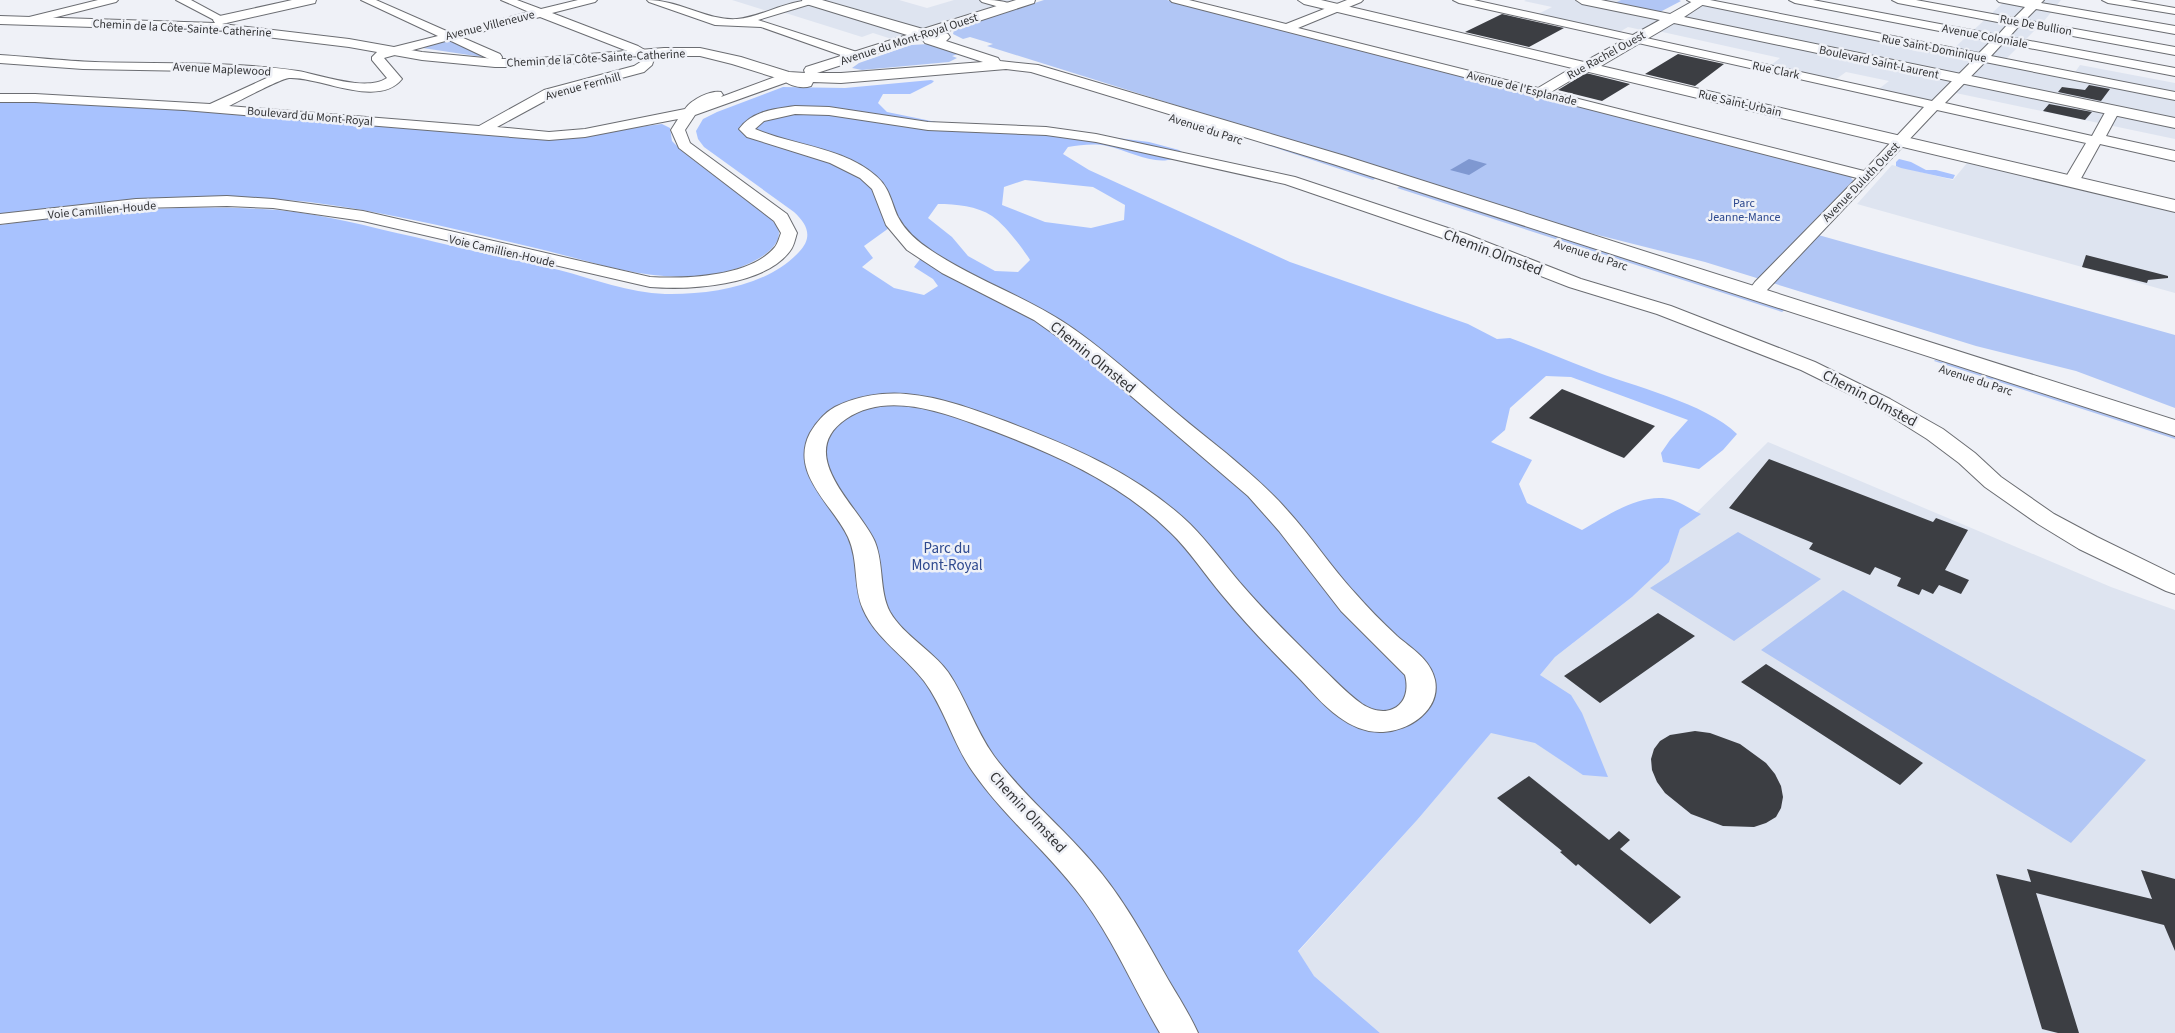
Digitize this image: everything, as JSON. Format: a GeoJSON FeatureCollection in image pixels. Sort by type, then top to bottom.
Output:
{"type":"FeatureCollection","features":[{"type":"Feature","properties":{"kind":"main road"},"geometry":{"type":"LineString","coordinates":[[200,26],[308,0]]}},
{"type":"Feature","properties":{"kind":"main road","name":"Avenue du Parc"},"geometry":{"type":"LineString","coordinates":[[809,0],[926,34],[942,36],[994,53],[1026,60],[1126,94],[2175,428]]}},
{"type":"Feature","properties":{"kind":"main road","name":"Avenue du Mont-Royal Ouest"},"geometry":{"type":"LineString","coordinates":[[788,77],[1029,0]]}},
{"type":"Feature","properties":{"kind":"main road","name":"Rue Saint-Urbain"},"geometry":{"type":"LineString","coordinates":[[1304,0],[2175,206]]}},
{"type":"Feature","properties":{"kind":"main road","name":"Boulevard Saint-Laurent"},"geometry":{"type":"LineString","coordinates":[[1582,0],[2175,123]]}},
{"type":"Feature","properties":{"kind":"main road","name":"Rue Rachel Ouest"},"geometry":{"type":"LineString","coordinates":[[1585,66],[1594,64],[1699,0]]}},
{"type":"Feature","properties":{"kind":"main road","name":"Chemin de la Côte-Sainte-Catherine"},"geometry":{"type":"LineString","coordinates":[[0,20],[200,26],[284,34],[422,56],[431,55],[495,63],[526,63],[686,52],[713,54],[788,77],[841,78],[1006,65]]}},
{"type":"Feature","properties":{"kind":"main road","name":"Avenue du Parc"},"geometry":{"type":"LineString","coordinates":[[926,34],[930,40],[2175,445]]}},
{"type":"Feature","properties":{"kind":"main road","name":"Avenue du Parc"},"geometry":{"type":"LineString","coordinates":[[1006,65],[1033,68],[1086,85],[1126,94]]}},
{"type":"Feature","properties":{"kind":"main road","name":"Chemin de la Côte-Sainte-Catherine"},"geometry":{"type":"LineString","coordinates":[[788,77],[793,81],[805,83],[850,84],[1004,71],[1031,73]]}},
{"type":"Feature","properties":{"kind":"street"},"geometry":{"type":"LineString","coordinates":[[61,0],[64,7],[70,9]]}},
{"type":"Feature","properties":{"kind":"street"},"geometry":{"type":"LineString","coordinates":[[29,20],[112,0]]}},
{"type":"Feature","properties":{"kind":"street"},"geometry":{"type":"LineString","coordinates":[[182,0],[222,20]]}},
{"type":"Feature","properties":{"kind":"street"},"geometry":{"type":"LineString","coordinates":[[367,0],[496,57],[495,63]]}},
{"type":"Feature","properties":{"kind":"street"},"geometry":{"type":"LineString","coordinates":[[507,0],[644,54]]}},
{"type":"Feature","properties":{"kind":"street"},"geometry":{"type":"LineString","coordinates":[[654,0],[716,21],[762,24],[856,56]]}},
{"type":"Feature","properties":{"kind":"street"},"geometry":{"type":"LineString","coordinates":[[739,23],[809,0]]}},
{"type":"Feature","properties":{"kind":"street"},"geometry":{"type":"LineString","coordinates":[[986,0],[1010,6]]}},
{"type":"Feature","properties":{"kind":"street","name":"Avenue de l'Esplanade"},"geometry":{"type":"LineString","coordinates":[[1176,0],[1867,176]]}},
{"type":"Feature","properties":{"kind":"street"},"geometry":{"type":"LineString","coordinates":[[1286,28],[1357,0]]}},
{"type":"Feature","properties":{"kind":"street","name":"Rue Clark"},"geometry":{"type":"LineString","coordinates":[[1459,0],[2175,156]]}},
{"type":"Feature","properties":{"kind":"street","name":"Rue Saint-Dominique"},"geometry":{"type":"LineString","coordinates":[[1699,0],[2175,96]]}},
{"type":"Feature","properties":{"kind":"street","name":"Avenue Coloniale"},"geometry":{"type":"LineString","coordinates":[[1795,0],[2175,72]]}},
{"type":"Feature","properties":{"kind":"street","name":"Rue De Bullion"},"geometry":{"type":"LineString","coordinates":[[1898,0],[2175,51]]}},
{"type":"Feature","properties":{"kind":"street"},"geometry":{"type":"LineString","coordinates":[[2003,0],[2035,3],[2175,30]]}},
{"type":"Feature","properties":{"kind":"street"},"geometry":{"type":"LineString","coordinates":[[2108,0],[2175,11]]}},
{"type":"Feature","properties":{"kind":"street","name":"Avenue Villeneuve"},"geometry":{"type":"LineString","coordinates":[[393,50],[589,1]]}},
{"type":"Feature","properties":{"kind":"street","name":"Avenue Duluth Ouest"},"geometry":{"type":"LineString","coordinates":[[1761,286],[2035,3]]}},
{"type":"Feature","properties":{"kind":"street","name":"Avenue Maplewood"},"geometry":{"type":"LineString","coordinates":[[0,59],[87,65],[230,68],[286,74],[360,86],[385,86],[394,81],[394,77],[378,60],[378,57],[393,50]]}},
{"type":"Feature","properties":{"kind":"street","name":"Avenue Fernhill"},"geometry":{"type":"LineString","coordinates":[[481,131],[549,93],[640,69],[647,64],[649,59],[644,54]]}},
{"type":"Feature","properties":{"kind":"street","name":"Rue Rachel Ouest"},"geometry":{"type":"LineString","coordinates":[[1541,92],[1585,66]]}},
{"type":"Feature","properties":{"kind":"street"},"geometry":{"type":"LineString","coordinates":[[214,108],[286,74]]}},
{"type":"Feature","properties":{"kind":"street","name":"Boulevard du Mont-Royal"},"geometry":{"type":"LineString","coordinates":[[620,126],[715,100],[788,77]]}},
{"type":"Feature","properties":{"kind":"street","name":"Boulevard du Mont-Royal"},"geometry":{"type":"LineString","coordinates":[[0,98],[35,98],[214,108],[529,136],[558,136],[584,133],[690,112],[715,100]]}},
{"type":"Feature","properties":{"kind":"street","name":"Voie Camillien-Houde"},"geometry":{"type":"LineString","coordinates":[[0,220],[142,206],[210,204],[280,207],[344,215],[530,257],[647,286],[676,287],[713,284],[741,277],[764,268],[786,253],[797,236],[794,225],[786,215],[710,159],[692,141],[689,136],[690,125],[715,100]]}},
{"type":"Feature","properties":{"kind":"street","name":"Chemin Olmsted"},"geometry":{"type":"LineString","coordinates":[[1180,1033],[1130,943],[1096,890],[1053,839],[1009,796],[982,762],[939,679],[891,632],[874,607],[864,547],[857,531],[838,507],[821,477],[816,463],[816,446],[826,424],[840,412],[862,404],[888,399],[910,399],[952,409],[1058,449],[1081,459],[1117,481],[1178,525],[1198,546],[1251,611],[1339,702],[1352,712],[1369,720],[1386,721],[1400,718],[1411,712],[1422,694],[1419,674],[1410,661],[1391,646],[1345,599],[1283,520],[1248,483],[1064,331],[1025,307],[953,272],[912,245],[893,222],[880,190],[863,173],[840,162],[752,134],[746,129],[747,126],[759,118],[795,110],[824,110],[944,128],[1072,134],[1118,142],[1219,166],[1289,180],[1460,238],[1523,265],[1689,319],[1808,366],[1883,403],[1935,434],[1967,458],[1993,482],[2046,519],[2088,543],[2175,585]]}},
{"type":"Feature","properties":{"kind":"street"},"geometry":{"type":"LineString","coordinates":[[2071,182],[2113,110]]}},
{"type":"Feature","properties":{"kind":"street"},"geometry":{"type":"LineString","coordinates":[[620,126],[664,123],[673,125],[678,130],[690,112]]}},
{"type":"Feature","properties":{"kind":"street","name":"Voie Camillien-Houde"},"geometry":{"type":"LineString","coordinates":[[0,220],[142,204],[256,202],[311,207],[356,214],[526,252],[627,278],[660,283],[688,283],[721,278],[744,272],[769,260],[788,240],[789,233],[785,222],[684,145],[678,130]]}},
{"type":"Feature","properties":{"kind":"shaded area"},"geometry":{"type":"Polygon","coordinates":[[[732,0],[899,0],[927,8],[954,0],[1022,0],[901,42],[873,33],[862,37],[776,10],[770,12],[732,0]]]}},
{"type":"Feature","properties":{"kind":"shaded area"},"geometry":{"type":"Polygon","coordinates":[[[1621,0],[1608,8],[1670,18],[1701,2],[2071,78],[2080,65],[2175,83],[2175,139],[1951,92],[1938,103],[1875,92],[1889,81],[1846,72],[1835,80],[1770,66],[1780,58],[1649,29],[1646,31],[1628,27],[1616,34],[1536,15],[1552,7],[1524,1],[1621,0]]]}},
{"type":"Feature","properties":{"kind":"shaded area"},"geometry":{"type":"Polygon","coordinates":[[[2006,0],[2061,0],[2044,21],[2004,61],[1952,50],[2006,0]]]}},
{"type":"Feature","properties":{"kind":"shaded area"},"geometry":{"type":"Polygon","coordinates":[[[1469,159],[1487,164],[1469,175],[1450,170],[1469,159]]]}},
{"type":"Feature","properties":{"kind":"shaded area"},"geometry":{"type":"Polygon","coordinates":[[[1967,163],[2175,212],[2175,293],[1857,204],[1892,165],[1953,180],[1967,163]]]}},
{"type":"Feature","properties":{"kind":"shaded area"},"geometry":{"type":"Polygon","coordinates":[[[1768,442],[2111,587],[2175,610],[2175,1033],[1380,1033],[1314,976],[1298,952],[1418,819],[1555,657],[1632,597],[1668,562],[1680,529],[1768,442]]]}},
{"type":"Feature","properties":{"kind":"green space","name":"Parc Jeanne-Mance"},"geometry":{"type":"Polygon","coordinates":[[[1044,0],[1167,0],[1850,175],[1853,177],[1851,179],[1854,180],[1804,231],[2175,335],[2175,408],[2076,371],[1976,346],[1705,262],[1558,225],[987,46],[993,44],[970,37],[963,39],[953,34],[954,30],[959,27],[1044,0]]]}},
{"type":"Feature","properties":{"kind":"green space"},"geometry":{"type":"Polygon","coordinates":[[[1621,0],[1681,1],[1660,12],[1615,3],[1621,0]]]}},
{"type":"Feature","properties":{"kind":"green space"},"geometry":{"type":"Polygon","coordinates":[[[443,41],[452,42],[489,58],[416,47],[443,41]]]}},
{"type":"Feature","properties":{"kind":"green space"},"geometry":{"type":"Polygon","coordinates":[[[929,44],[958,54],[952,56],[957,58],[949,62],[862,70],[852,68],[859,63],[911,45],[929,44]]]}},
{"type":"Feature","properties":{"kind":"green space","name":"Parc du Mont-Royal"},"geometry":{"type":"Polygon","coordinates":[[[931,80],[934,81],[910,94],[883,94],[878,103],[887,112],[936,122],[1048,129],[1149,142],[1179,150],[1185,154],[1166,160],[1146,158],[1098,145],[1068,147],[1063,154],[1089,170],[1290,262],[1468,324],[1497,339],[1510,338],[1688,404],[1707,413],[1737,434],[1723,450],[1699,469],[1663,462],[1661,453],[1688,420],[1571,377],[1546,376],[1510,408],[1505,430],[1491,442],[1532,460],[1519,484],[1527,503],[1582,530],[1625,506],[1649,499],[1673,500],[1701,514],[1680,529],[1669,562],[1632,597],[1555,657],[1540,675],[1571,695],[1582,713],[1608,777],[1583,775],[1535,743],[1491,733],[1418,819],[1298,951],[1314,976],[1380,1033],[0,1033],[0,225],[69,216],[173,208],[278,210],[346,221],[559,270],[638,291],[682,294],[719,290],[755,280],[786,264],[803,247],[807,231],[803,222],[794,212],[704,147],[698,139],[696,131],[703,119],[783,87],[845,88],[931,80]],[[1025,180],[1004,187],[1002,205],[1045,222],[1091,228],[1124,220],[1125,205],[1093,187],[1025,180]],[[938,204],[928,218],[952,237],[968,256],[995,271],[1018,272],[1030,260],[1018,242],[1002,224],[980,210],[959,205],[938,204]],[[889,228],[864,246],[873,258],[862,267],[894,288],[924,295],[938,286],[933,279],[914,267],[921,258],[904,247],[889,228]]]}},
{"type":"Feature","properties":{"kind":"green space"},"geometry":{"type":"Polygon","coordinates":[[[16,100],[216,110],[541,139],[662,124],[670,128],[672,141],[683,152],[771,219],[779,233],[773,247],[767,253],[743,266],[703,276],[678,277],[627,271],[391,215],[291,200],[219,200],[0,216],[0,101],[16,100]]]}},
{"type":"Feature","properties":{"kind":"green space"},"geometry":{"type":"Polygon","coordinates":[[[1266,143],[1376,178],[1373,180],[1264,144],[1266,143]]]}},
{"type":"Feature","properties":{"kind":"green space"},"geometry":{"type":"Polygon","coordinates":[[[1899,159],[1911,162],[1926,170],[1936,170],[1955,175],[1953,179],[1901,168],[1896,166],[1896,162],[1899,159]]]}},
{"type":"Feature","properties":{"kind":"green space"},"geometry":{"type":"Polygon","coordinates":[[[1401,186],[1786,309],[1782,312],[1397,188],[1401,186]]]}},
{"type":"Feature","properties":{"kind":"green space"},"geometry":{"type":"Polygon","coordinates":[[[1934,361],[1969,368],[2175,434],[2175,439],[1934,361]]]}},
{"type":"Feature","properties":{"kind":"green space"},"geometry":{"type":"Polygon","coordinates":[[[1738,532],[1821,579],[1734,641],[1650,588],[1738,532]]]}},
{"type":"Feature","properties":{"kind":"green space"},"geometry":{"type":"Polygon","coordinates":[[[1843,590],[2146,760],[2071,843],[1761,650],[1843,590]]]}},
{"type":"Feature","properties":{"kind":"building"},"geometry":{"type":"Polygon","coordinates":[[[1502,14],[1564,28],[1529,47],[1465,32],[1502,14]]]}},
{"type":"Feature","properties":{"kind":"building"},"geometry":{"type":"Polygon","coordinates":[[[1678,54],[1724,64],[1695,86],[1645,74],[1678,54]]]}},
{"type":"Feature","properties":{"kind":"building"},"geometry":{"type":"Polygon","coordinates":[[[1586,73],[1630,84],[1602,101],[1558,90],[1586,73]]]}},
{"type":"Feature","properties":{"kind":"building"},"geometry":{"type":"Polygon","coordinates":[[[2089,85],[2110,89],[2101,101],[2058,92],[2062,87],[2085,90],[2089,85]]]}},
{"type":"Feature","properties":{"kind":"building"},"geometry":{"type":"Polygon","coordinates":[[[2049,104],[2092,112],[2085,120],[2043,111],[2049,104]]]}},
{"type":"Feature","properties":{"kind":"building"},"geometry":{"type":"Polygon","coordinates":[[[2086,255],[2168,276],[2168,278],[2148,280],[2147,283],[2082,267],[2086,255]]]}},
{"type":"Feature","properties":{"kind":"building"},"geometry":{"type":"Polygon","coordinates":[[[1562,389],[1655,426],[1624,458],[1529,418],[1562,389]]]}},
{"type":"Feature","properties":{"kind":"building"},"geometry":{"type":"Polygon","coordinates":[[[1769,459],[1933,522],[1936,518],[1968,530],[1945,570],[1969,580],[1961,594],[1939,585],[1933,594],[1922,589],[1919,595],[1897,586],[1901,578],[1875,567],[1870,575],[1809,549],[1813,543],[1729,508],[1769,459]]]}},
{"type":"Feature","properties":{"kind":"building"},"geometry":{"type":"Polygon","coordinates":[[[1658,613],[1695,636],[1600,703],[1564,676],[1658,613]]]}},
{"type":"Feature","properties":{"kind":"building"},"geometry":{"type":"Polygon","coordinates":[[[1766,664],[1923,763],[1900,785],[1741,682],[1766,664]]]}},
{"type":"Feature","properties":{"kind":"building"},"geometry":{"type":"Polygon","coordinates":[[[1695,731],[1710,733],[1740,744],[1766,763],[1775,774],[1781,786],[1783,797],[1781,808],[1776,817],[1754,827],[1723,826],[1691,814],[1665,793],[1657,782],[1652,770],[1651,759],[1654,749],[1660,741],[1670,735],[1695,731]]]}},
{"type":"Feature","properties":{"kind":"building"},"geometry":{"type":"Polygon","coordinates":[[[1529,776],[1609,840],[1619,831],[1630,840],[1620,849],[1681,897],[1650,924],[1578,864],[1576,866],[1560,852],[1562,851],[1497,798],[1529,776]]]}},
{"type":"Feature","properties":{"kind":"building"},"geometry":{"type":"Polygon","coordinates":[[[2027,869],[2152,899],[2141,870],[2175,879],[2175,951],[2164,925],[2036,893],[2079,1033],[2058,1033],[2042,1029],[1996,874],[2031,882],[2027,869]]]}}]}
